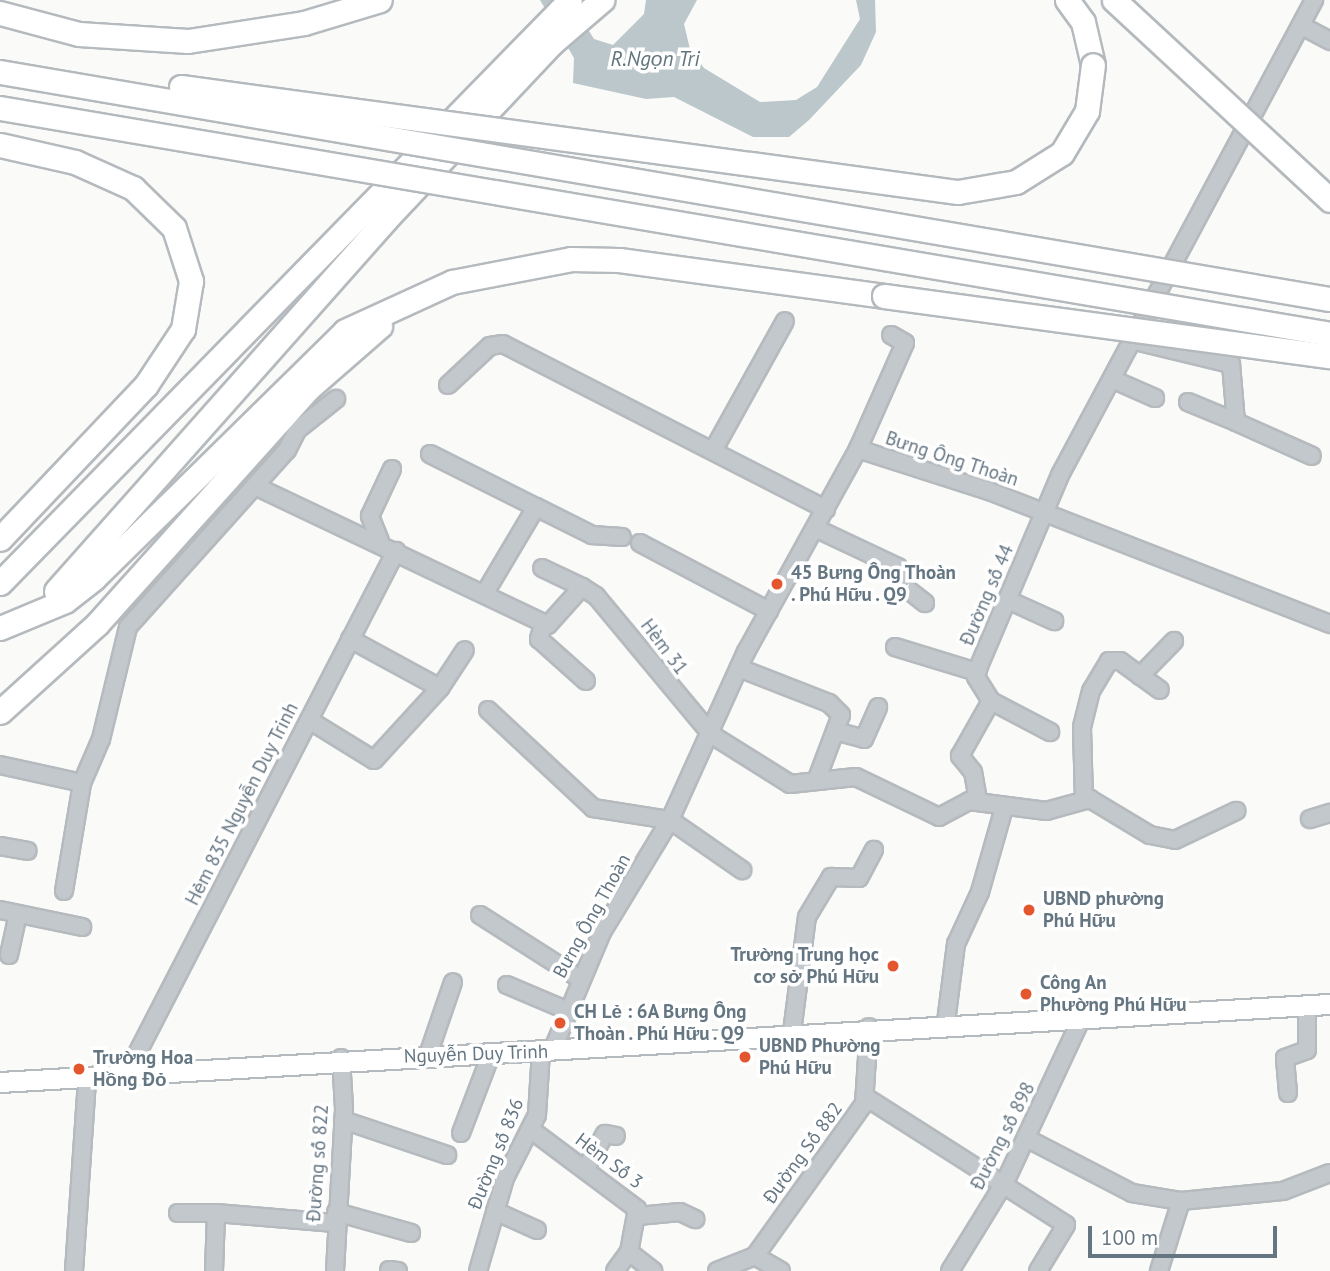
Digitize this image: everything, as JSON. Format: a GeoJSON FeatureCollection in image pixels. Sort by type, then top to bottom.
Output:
{"type":"FeatureCollection","features":[{"type":"Feature","properties":{"kind":"highway"},"geometry":{"type":"LineString","coordinates":[[0,13],[79,34],[188,41],[304,23],[380,0]]}},
{"type":"Feature","properties":{"kind":"highway"},"geometry":{"type":"LineString","coordinates":[[0,65],[958,192],[1016,182],[1062,153],[1087,111],[1093,65],[1083,22],[1067,0]]}},
{"type":"Feature","properties":{"kind":"highway"},"geometry":{"type":"LineString","coordinates":[[1114,0],[1330,201]]}},
{"type":"Feature","properties":{"kind":"highway"},"geometry":{"type":"LineString","coordinates":[[0,583],[548,32],[586,4]]}},
{"type":"Feature","properties":{"kind":"highway"},"geometry":{"type":"LineString","coordinates":[[0,626],[68,583],[242,377],[548,32]]}},
{"type":"Feature","properties":{"kind":"highway"},"geometry":{"type":"LineString","coordinates":[[0,72],[1330,299]]}},
{"type":"Feature","properties":{"kind":"highway"},"geometry":{"type":"LineString","coordinates":[[0,108],[1330,334]]}},
{"type":"Feature","properties":{"kind":"highway"},"geometry":{"type":"LineString","coordinates":[[0,145],[75,162],[110,175],[160,209],[185,252],[190,305],[183,329],[146,385],[0,539]]}},
{"type":"Feature","properties":{"kind":"highway"},"geometry":{"type":"LineString","coordinates":[[0,626],[65,601],[94,578],[299,370],[357,324],[502,268],[570,259],[884,296],[1330,356]]}},
{"type":"Feature","properties":{"kind":"highway"},"geometry":{"type":"LineString","coordinates":[[0,712],[38,681],[310,387],[396,309]]}},
{"type":"Feature","properties":{"kind":"main road","name":"Nguyễn Duy Trinh"},"geometry":{"type":"LineString","coordinates":[[0,1082],[125,1077],[341,1058],[427,1058],[547,1051],[946,1022],[1330,1004]]}},
{"type":"Feature","properties":{"kind":"street"},"geometry":{"type":"LineString","coordinates":[[1044,513],[1314,0]]}},
{"type":"Feature","properties":{"kind":"street"},"geometry":{"type":"LineString","coordinates":[[1302,26],[1330,41]]}},
{"type":"Feature","properties":{"kind":"street"},"geometry":{"type":"LineString","coordinates":[[713,449],[785,321]]}},
{"type":"Feature","properties":{"kind":"street"},"geometry":{"type":"LineString","coordinates":[[858,449],[905,343],[891,335]]}},
{"type":"Feature","properties":{"kind":"street"},"geometry":{"type":"LineString","coordinates":[[1135,341],[1231,364],[1236,422]]}},
{"type":"Feature","properties":{"kind":"street"},"geometry":{"type":"LineString","coordinates":[[448,384],[490,346],[503,344],[826,509]]}},
{"type":"Feature","properties":{"kind":"street"},"geometry":{"type":"LineString","coordinates":[[1114,380],[1155,398]]}},
{"type":"Feature","properties":{"kind":"street"},"geometry":{"type":"LineString","coordinates":[[64,891],[82,783],[101,738],[128,627],[255,485],[297,430],[336,399]]}},
{"type":"Feature","properties":{"kind":"street"},"geometry":{"type":"LineString","coordinates":[[1188,402],[1312,456]]}},
{"type":"Feature","properties":{"kind":"street","name":"Bưng Ông Thoàn"},"geometry":{"type":"LineString","coordinates":[[547,1051],[580,979],[670,820],[769,611],[858,449],[1044,513],[1330,624]]}},
{"type":"Feature","properties":{"kind":"street"},"geometry":{"type":"LineString","coordinates":[[430,454],[592,535],[622,537]]}},
{"type":"Feature","properties":{"kind":"street"},"geometry":{"type":"LineString","coordinates":[[389,547],[370,516],[392,469]]}},
{"type":"Feature","properties":{"kind":"street"},"geometry":{"type":"LineString","coordinates":[[255,485],[485,593],[543,625],[553,624],[582,587],[542,568]]}},
{"type":"Feature","properties":{"kind":"street"},"geometry":{"type":"LineString","coordinates":[[485,593],[537,507]]}},
{"type":"Feature","properties":{"kind":"street","name":"Đường số 44"},"geometry":{"type":"LineString","coordinates":[[991,701],[977,671],[1044,513]]}},
{"type":"Feature","properties":{"kind":"street"},"geometry":{"type":"LineString","coordinates":[[816,528],[898,567],[907,589],[925,603]]}},
{"type":"Feature","properties":{"kind":"street"},"geometry":{"type":"LineString","coordinates":[[640,544],[769,611]]}},
{"type":"Feature","properties":{"kind":"street","name":"Hẻm 835 Nguyễn Duy Trinh"},"geometry":{"type":"LineString","coordinates":[[125,1077],[351,639],[389,547]]}},
{"type":"Feature","properties":{"kind":"street","name":"Hèm 31"},"geometry":{"type":"LineString","coordinates":[[582,587],[712,735],[789,784],[856,777],[939,817],[978,800]]}},
{"type":"Feature","properties":{"kind":"street"},"geometry":{"type":"LineString","coordinates":[[1009,600],[1054,621]]}},
{"type":"Feature","properties":{"kind":"street"},"geometry":{"type":"LineString","coordinates":[[543,625],[539,639],[586,681]]}},
{"type":"Feature","properties":{"kind":"street"},"geometry":{"type":"LineString","coordinates":[[351,639],[440,688]]}},
{"type":"Feature","properties":{"kind":"street"},"geometry":{"type":"LineString","coordinates":[[1140,676],[1174,641]]}},
{"type":"Feature","properties":{"kind":"street"},"geometry":{"type":"LineString","coordinates":[[895,647],[977,671]]}},
{"type":"Feature","properties":{"kind":"street"},"geometry":{"type":"LineString","coordinates":[[309,720],[374,760],[440,688],[465,650]]}},
{"type":"Feature","properties":{"kind":"street"},"geometry":{"type":"LineString","coordinates":[[1084,800],[1081,737],[1091,691],[1112,660],[1160,690]]}},
{"type":"Feature","properties":{"kind":"street"},"geometry":{"type":"LineString","coordinates":[[740,668],[829,703],[841,715],[817,779]]}},
{"type":"Feature","properties":{"kind":"street"},"geometry":{"type":"LineString","coordinates":[[1050,732],[991,701],[960,752],[973,772],[978,800],[1004,808],[1046,811],[1084,800],[1097,800],[1150,835],[1175,840],[1236,811]]}},
{"type":"Feature","properties":{"kind":"street"},"geometry":{"type":"LineString","coordinates":[[835,731],[864,739],[878,707]]}},
{"type":"Feature","properties":{"kind":"street"},"geometry":{"type":"LineString","coordinates":[[488,709],[593,808],[670,820],[741,870]]}},
{"type":"Feature","properties":{"kind":"street"},"geometry":{"type":"LineString","coordinates":[[0,765],[82,783]]}},
{"type":"Feature","properties":{"kind":"street"},"geometry":{"type":"LineString","coordinates":[[946,1022],[956,944],[981,892],[1004,808]]}},
{"type":"Feature","properties":{"kind":"street"},"geometry":{"type":"LineString","coordinates":[[1310,819],[1330,813]]}},
{"type":"Feature","properties":{"kind":"street"},"geometry":{"type":"LineString","coordinates":[[0,846],[28,851]]}},
{"type":"Feature","properties":{"kind":"street"},"geometry":{"type":"LineString","coordinates":[[792,1032],[807,917],[831,877],[859,878],[874,850]]}},
{"type":"Feature","properties":{"kind":"street"},"geometry":{"type":"LineString","coordinates":[[0,910],[82,927]]}},
{"type":"Feature","properties":{"kind":"street"},"geometry":{"type":"LineString","coordinates":[[9,955],[18,914]]}},
{"type":"Feature","properties":{"kind":"street"},"geometry":{"type":"LineString","coordinates":[[480,915],[580,979]]}},
{"type":"Feature","properties":{"kind":"street"},"geometry":{"type":"LineString","coordinates":[[427,1058],[453,982]]}},
{"type":"Feature","properties":{"kind":"street"},"geometry":{"type":"LineString","coordinates":[[507,985],[566,1010]]}},
{"type":"Feature","properties":{"kind":"street"},"geometry":{"type":"LineString","coordinates":[[1288,1093],[1285,1058],[1307,1050],[1307,1005]]}},
{"type":"Feature","properties":{"kind":"street","name":"Đường số 898"},"geometry":{"type":"LineString","coordinates":[[950,1271],[1002,1186],[1083,1015]]}},
{"type":"Feature","properties":{"kind":"street","name":"Đường Số 882"},"geometry":{"type":"LineString","coordinates":[[755,1256],[867,1098],[869,1027]]}},
{"type":"Feature","properties":{"kind":"street","name":"Đường số 836"},"geometry":{"type":"LineString","coordinates":[[478,1271],[495,1211],[542,1097],[547,1051]]}},
{"type":"Feature","properties":{"kind":"street"},"geometry":{"type":"LineString","coordinates":[[461,1133],[491,1054]]}},
{"type":"Feature","properties":{"kind":"street","name":"Đường số 822"},"geometry":{"type":"LineString","coordinates":[[335,1271],[343,1119],[341,1058]]}},
{"type":"Feature","properties":{"kind":"street"},"geometry":{"type":"LineString","coordinates":[[74,1271],[88,1078]]}},
{"type":"Feature","properties":{"kind":"street"},"geometry":{"type":"LineString","coordinates":[[867,1098],[1066,1225],[1038,1271]]}},
{"type":"Feature","properties":{"kind":"street"},"geometry":{"type":"LineString","coordinates":[[343,1119],[447,1155]]}},
{"type":"Feature","properties":{"kind":"street","name":"Hèm Số 3"},"geometry":{"type":"LineString","coordinates":[[530,1129],[624,1196],[638,1216],[629,1252]]}},
{"type":"Feature","properties":{"kind":"street"},"geometry":{"type":"LineString","coordinates":[[586,1168],[605,1134],[616,1136]]}},
{"type":"Feature","properties":{"kind":"street"},"geometry":{"type":"LineString","coordinates":[[1026,1138],[1132,1193],[1181,1201],[1239,1199],[1330,1173]]}},
{"type":"Feature","properties":{"kind":"street"},"geometry":{"type":"LineString","coordinates":[[1160,1271],[1181,1201]]}},
{"type":"Feature","properties":{"kind":"street"},"geometry":{"type":"LineString","coordinates":[[495,1211],[537,1230]]}},
{"type":"Feature","properties":{"kind":"street"},"geometry":{"type":"LineString","coordinates":[[638,1216],[680,1212],[695,1219]]}},
{"type":"Feature","properties":{"kind":"street"},"geometry":{"type":"LineString","coordinates":[[178,1213],[336,1217],[411,1233]]}},
{"type":"Feature","properties":{"kind":"street"},"geometry":{"type":"LineString","coordinates":[[214,1271],[216,1213]]}},
{"type":"Feature","properties":{"kind":"street"},"geometry":{"type":"LineString","coordinates":[[615,1271],[629,1252],[653,1271]]}},
{"type":"Feature","properties":{"kind":"street"},"geometry":{"type":"LineString","coordinates":[[716,1271],[755,1256],[781,1271]]}},
{"type":"Feature","properties":{"kind":"water","name":"R.Ngọn Tri"},"geometry":{"type":"Polygon","coordinates":[[[540,0],[570,0],[594,39],[613,45],[644,14],[646,0],[697,0],[684,24],[690,49],[704,68],[760,102],[796,100],[817,87],[860,19],[856,0],[875,0],[876,32],[861,65],[809,120],[789,137],[753,137],[674,97],[646,99],[573,83],[574,58],[540,0]]]}},
{"type":"Feature","properties":{"kind":"place","name":"45 Bưng Ông Thoàn . Phú Hữu . Q9"},"geometry":{"type":"Point","coordinates":[777,584]}},
{"type":"Feature","properties":{"kind":"place","name":"UBND phường Phú Hữu"},"geometry":{"type":"Point","coordinates":[1029,910]}},
{"type":"Feature","properties":{"kind":"place","name":"Trường Trung học cơ sở Phú Hữu"},"geometry":{"type":"Point","coordinates":[893,966]}},
{"type":"Feature","properties":{"kind":"place","name":"Công An Phường Phú Hữu"},"geometry":{"type":"Point","coordinates":[1026,994]}},
{"type":"Feature","properties":{"kind":"place","name":"CH Lẻ : 6A Bưng Ông Thoàn . Phú Hữu . Q9"},"geometry":{"type":"Point","coordinates":[560,1023]}},
{"type":"Feature","properties":{"kind":"place","name":"UBND Phường Phú Hữu"},"geometry":{"type":"Point","coordinates":[745,1057]}},
{"type":"Feature","properties":{"kind":"place","name":"Trường Hoa Hồng Đỏ"},"geometry":{"type":"Point","coordinates":[79,1069]}}]}
